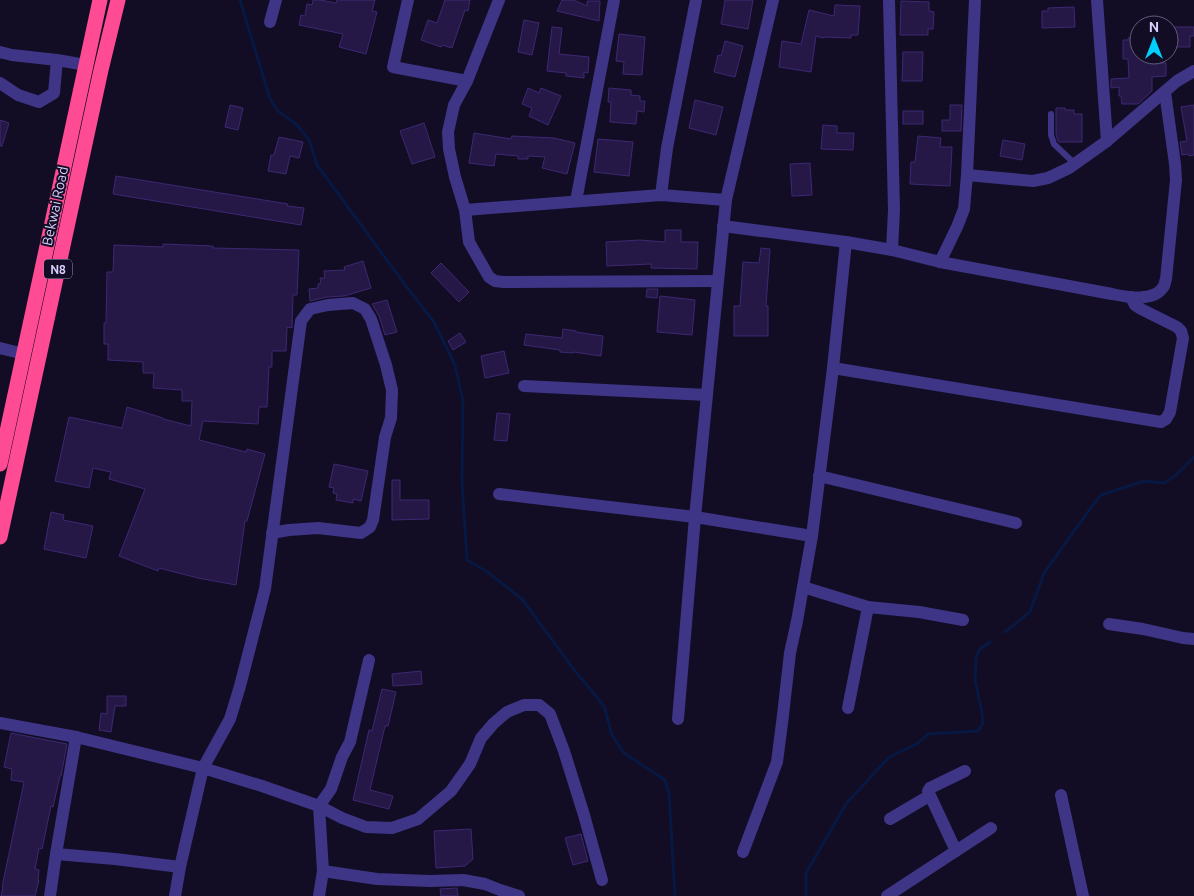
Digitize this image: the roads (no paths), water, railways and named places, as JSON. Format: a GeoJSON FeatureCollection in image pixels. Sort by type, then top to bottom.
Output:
{"type":"FeatureCollection","features":[{"type":"Feature","properties":{"kind":"highway","name":"Bekwai Road"},"geometry":{"type":"LineString","coordinates":[[0,464],[100,0]]}},
{"type":"Feature","properties":{"kind":"highway","name":"Bekwai Road"},"geometry":{"type":"LineString","coordinates":[[0,537],[118,0]]}},
{"type":"Feature","properties":{"kind":"street"},"geometry":{"type":"LineString","coordinates":[[270,22],[276,0]]}},
{"type":"Feature","properties":{"kind":"street"},"geometry":{"type":"LineString","coordinates":[[408,0],[394,67],[467,81]]}},
{"type":"Feature","properties":{"kind":"street"},"geometry":{"type":"LineString","coordinates":[[499,0],[467,81],[454,105],[448,132],[454,177],[465,210],[469,242],[489,277],[494,281],[503,282],[718,281]]}},
{"type":"Feature","properties":{"kind":"street"},"geometry":{"type":"LineString","coordinates":[[576,201],[614,0]]}},
{"type":"Feature","properties":{"kind":"street"},"geometry":{"type":"LineString","coordinates":[[660,194],[667,148],[696,0]]}},
{"type":"Feature","properties":{"kind":"street"},"geometry":{"type":"LineString","coordinates":[[678,718],[695,517],[726,200],[773,0]]}},
{"type":"Feature","properties":{"kind":"street"},"geometry":{"type":"LineString","coordinates":[[889,0],[894,210],[892,250]]}},
{"type":"Feature","properties":{"kind":"street"},"geometry":{"type":"LineString","coordinates":[[940,262],[964,209],[975,0]]}},
{"type":"Feature","properties":{"kind":"street"},"geometry":{"type":"LineString","coordinates":[[1097,0],[1107,141]]}},
{"type":"Feature","properties":{"kind":"street"},"geometry":{"type":"LineString","coordinates":[[0,52],[86,65]]}},
{"type":"Feature","properties":{"kind":"street"},"geometry":{"type":"LineString","coordinates":[[0,83],[18,95],[39,102],[54,93],[57,60]]}},
{"type":"Feature","properties":{"kind":"street"},"geometry":{"type":"LineString","coordinates":[[967,175],[1033,181],[1048,178],[1069,168],[1107,141],[1178,81],[1194,71]]}},
{"type":"Feature","properties":{"kind":"street"},"geometry":{"type":"LineString","coordinates":[[723,226],[892,250],[940,262],[1131,297],[1138,298],[1158,292],[1164,286],[1166,279],[1176,180],[1165,92]]}},
{"type":"Feature","properties":{"kind":"street"},"geometry":{"type":"LineString","coordinates":[[465,210],[660,194],[726,200]]}},
{"type":"Feature","properties":{"kind":"street"},"geometry":{"type":"LineString","coordinates":[[743,852],[777,762],[790,653],[812,536],[833,368],[846,242]]}},
{"type":"Feature","properties":{"kind":"street"},"geometry":{"type":"LineString","coordinates":[[833,368],[1161,422],[1166,419],[1170,412],[1183,338],[1182,331],[1178,327],[1135,305],[1131,297]]}},
{"type":"Feature","properties":{"kind":"street"},"geometry":{"type":"LineString","coordinates":[[175,896],[203,768],[230,718],[265,589],[272,533],[300,321],[310,309],[353,303],[365,309],[371,320],[392,390],[391,418],[386,437],[374,520],[370,527],[361,533],[318,528],[272,533]]}},
{"type":"Feature","properties":{"kind":"street"},"geometry":{"type":"LineString","coordinates":[[0,348],[24,354]]}},
{"type":"Feature","properties":{"kind":"street"},"geometry":{"type":"LineString","coordinates":[[524,386],[707,395]]}},
{"type":"Feature","properties":{"kind":"street"},"geometry":{"type":"LineString","coordinates":[[819,476],[1016,523]]}},
{"type":"Feature","properties":{"kind":"street"},"geometry":{"type":"LineString","coordinates":[[499,494],[695,517],[812,536]]}},
{"type":"Feature","properties":{"kind":"street"},"geometry":{"type":"LineString","coordinates":[[803,587],[868,607],[919,612],[963,620]]}},
{"type":"Feature","properties":{"kind":"street"},"geometry":{"type":"LineString","coordinates":[[848,708],[868,607]]}},
{"type":"Feature","properties":{"kind":"street"},"geometry":{"type":"LineString","coordinates":[[1109,624],[1194,639]]}},
{"type":"Feature","properties":{"kind":"street"},"geometry":{"type":"LineString","coordinates":[[319,896],[323,871],[319,806],[331,789],[342,757],[350,742],[369,660]]}},
{"type":"Feature","properties":{"kind":"street"},"geometry":{"type":"LineString","coordinates":[[0,723],[76,737],[203,768],[319,806],[366,828],[392,828],[418,819],[451,791],[470,764],[481,738],[507,712],[524,705],[539,705],[550,714],[584,815],[602,880]]}},
{"type":"Feature","properties":{"kind":"street"},"geometry":{"type":"LineString","coordinates":[[50,896],[76,737]]}},
{"type":"Feature","properties":{"kind":"street"},"geometry":{"type":"LineString","coordinates":[[956,851],[928,791],[930,788],[965,771]]}},
{"type":"Feature","properties":{"kind":"street"},"geometry":{"type":"LineString","coordinates":[[1061,795],[1082,896]]}},
{"type":"Feature","properties":{"kind":"street"},"geometry":{"type":"LineString","coordinates":[[890,819],[929,796]]}},
{"type":"Feature","properties":{"kind":"street"},"geometry":{"type":"LineString","coordinates":[[887,896],[991,828]]}},
{"type":"Feature","properties":{"kind":"street"},"geometry":{"type":"LineString","coordinates":[[56,854],[180,868]]}},
{"type":"Feature","properties":{"kind":"street"},"geometry":{"type":"LineString","coordinates":[[323,871],[378,879],[463,880],[485,884],[500,893],[519,896]]}},
{"type":"Feature","properties":{"kind":"lane"},"geometry":{"type":"LineString","coordinates":[[1051,114],[1051,135],[1054,144],[1075,164]]}},
{"type":"Feature","properties":{"kind":"waterway"},"geometry":{"type":"LineString","coordinates":[[240,0],[270,99],[278,111],[296,124],[309,140],[317,165],[434,322],[455,365],[463,401],[462,483],[467,560],[486,571],[522,599],[575,671],[604,706],[612,735],[624,753],[665,780],[669,794],[675,896]]}},
{"type":"Feature","properties":{"kind":"waterway"},"geometry":{"type":"LineString","coordinates":[[1005,632],[1030,612],[1044,573],[1101,495],[1144,481],[1164,483],[1175,476],[1194,457]]}},
{"type":"Feature","properties":{"kind":"waterway"},"geometry":{"type":"LineString","coordinates":[[806,896],[806,873],[846,804],[889,757],[917,744],[928,734],[978,731],[983,723],[975,680],[976,657],[980,649],[990,642]]}}]}
